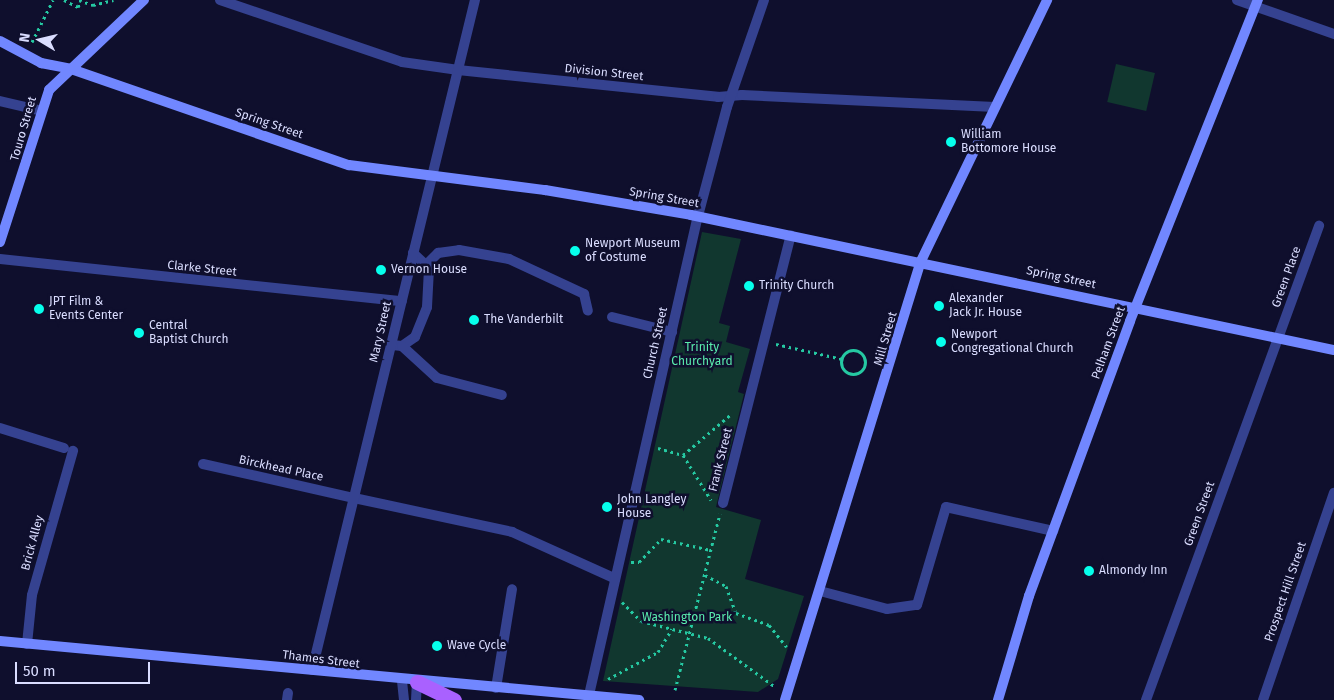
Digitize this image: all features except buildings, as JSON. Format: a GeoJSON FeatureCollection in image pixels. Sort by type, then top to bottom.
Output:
{"type":"FeatureCollection","features":[{"type":"Feature","properties":{"kind":"main road"},"geometry":{"type":"LineString","coordinates":[[418,682],[454,700]]}},
{"type":"Feature","properties":{"kind":"street","name":"Touro Street"},"geometry":{"type":"LineString","coordinates":[[0,242],[49,90],[144,0]]}},
{"type":"Feature","properties":{"kind":"street","name":"Division Street"},"geometry":{"type":"LineString","coordinates":[[220,0],[402,62],[458,70],[730,97],[995,107]]}},
{"type":"Feature","properties":{"kind":"street","name":"Mary Street"},"geometry":{"type":"LineString","coordinates":[[312,670],[354,498],[397,345],[402,301],[475,0]]}},
{"type":"Feature","properties":{"kind":"street","name":"Church Street"},"geometry":{"type":"LineString","coordinates":[[589,696],[618,560],[698,216],[730,97],[764,0]]}},
{"type":"Feature","properties":{"kind":"street","name":"Mill Street"},"geometry":{"type":"LineString","coordinates":[[786,700],[921,261],[1047,0]]}},
{"type":"Feature","properties":{"kind":"street"},"geometry":{"type":"LineString","coordinates":[[1237,0],[1257,3],[1334,34]]}},
{"type":"Feature","properties":{"kind":"street","name":"Pelham Street"},"geometry":{"type":"LineString","coordinates":[[998,700],[1053,531],[1136,306],[1257,3]]}},
{"type":"Feature","properties":{"kind":"street","name":"Spring Street"},"geometry":{"type":"LineString","coordinates":[[0,41],[41,63],[71,69],[349,166],[545,190],[698,216],[1136,306],[1278,336],[1334,350]]}},
{"type":"Feature","properties":{"kind":"street"},"geometry":{"type":"LineString","coordinates":[[0,101],[42,111]]}},
{"type":"Feature","properties":{"kind":"street","name":"Green Place"},"geometry":{"type":"LineString","coordinates":[[1278,336],[1319,226]]}},
{"type":"Feature","properties":{"kind":"street","name":"Frank Street"},"geometry":{"type":"LineString","coordinates":[[723,503],[791,235]]}},
{"type":"Feature","properties":{"kind":"street"},"geometry":{"type":"LineString","coordinates":[[426,264],[438,253],[459,250],[508,259],[584,294],[588,311]]}},
{"type":"Feature","properties":{"kind":"street"},"geometry":{"type":"LineString","coordinates":[[413,253],[426,264],[430,279],[427,307],[415,337],[397,345],[437,378],[502,395]]}},
{"type":"Feature","properties":{"kind":"street","name":"Clarke Street"},"geometry":{"type":"LineString","coordinates":[[0,259],[402,301]]}},
{"type":"Feature","properties":{"kind":"street"},"geometry":{"type":"LineString","coordinates":[[612,317],[672,332]]}},
{"type":"Feature","properties":{"kind":"street","name":"Green Street"},"geometry":{"type":"LineString","coordinates":[[1146,700],[1278,336]]}},
{"type":"Feature","properties":{"kind":"street","name":"Brick Alley"},"geometry":{"type":"LineString","coordinates":[[0,428],[68,449],[32,596],[27,644]]}},
{"type":"Feature","properties":{"kind":"street","name":"Birckhead Place"},"geometry":{"type":"LineString","coordinates":[[203,464],[472,525],[512,532],[614,578]]}},
{"type":"Feature","properties":{"kind":"street","name":"Prospect Hill Street"},"geometry":{"type":"LineString","coordinates":[[1263,700],[1334,493]]}},
{"type":"Feature","properties":{"kind":"street"},"geometry":{"type":"LineString","coordinates":[[820,591],[887,608],[917,604],[946,507],[1053,531]]}},
{"type":"Feature","properties":{"kind":"street"},"geometry":{"type":"LineString","coordinates":[[496,688],[512,589]]}},
{"type":"Feature","properties":{"kind":"street","name":"Thames Street"},"geometry":{"type":"LineString","coordinates":[[0,641],[312,670],[418,682],[639,700]]}},
{"type":"Feature","properties":{"kind":"street"},"geometry":{"type":"LineString","coordinates":[[402,680],[404,700]]}},
{"type":"Feature","properties":{"kind":"street"},"geometry":{"type":"LineString","coordinates":[[416,700],[418,682]]}},
{"type":"Feature","properties":{"kind":"path"},"geometry":{"type":"LineString","coordinates":[[32,42],[53,0]]}},
{"type":"Feature","properties":{"kind":"path"},"geometry":{"type":"LineString","coordinates":[[64,0],[78,6],[80,1],[93,5],[113,0]]}},
{"type":"Feature","properties":{"kind":"path"},"geometry":{"type":"LineString","coordinates":[[764,342],[842,359]]}},
{"type":"Feature","properties":{"kind":"path"},"geometry":{"type":"LineString","coordinates":[[842,359],[852,349],[861,352],[865,365]]}},
{"type":"Feature","properties":{"kind":"path"},"geometry":{"type":"LineString","coordinates":[[842,359],[845,372],[855,375],[865,365]]}},
{"type":"Feature","properties":{"kind":"path"},"geometry":{"type":"LineString","coordinates":[[865,365],[871,367]]}},
{"type":"Feature","properties":{"kind":"path"},"geometry":{"type":"LineString","coordinates":[[683,456],[734,412],[745,415]]}},
{"type":"Feature","properties":{"kind":"path"},"geometry":{"type":"LineString","coordinates":[[646,445],[683,456],[705,494],[723,503]]}},
{"type":"Feature","properties":{"kind":"path","name":"Frank Street"},"geometry":{"type":"LineString","coordinates":[[676,690],[723,503]]}},
{"type":"Feature","properties":{"kind":"path"},"geometry":{"type":"LineString","coordinates":[[618,560],[639,562],[660,538],[711,550]]}},
{"type":"Feature","properties":{"kind":"path"},"geometry":{"type":"LineString","coordinates":[[705,575],[726,586],[736,613],[769,625],[790,651]]}},
{"type":"Feature","properties":{"kind":"path"},"geometry":{"type":"LineString","coordinates":[[610,598],[630,605],[640,621],[708,638],[774,686]]}},
{"type":"Feature","properties":{"kind":"path"},"geometry":{"type":"LineString","coordinates":[[601,684],[620,668],[658,652],[672,628]]}},
{"type":"Feature","properties":{"kind":"green space"},"geometry":{"type":"Polygon","coordinates":[[[1116,64],[1155,73],[1146,111],[1107,102],[1116,64]]]}},
{"type":"Feature","properties":{"kind":"green space","name":"Washington Park"},"geometry":{"type":"Polygon","coordinates":[[[702,232],[741,239],[719,323],[730,326],[726,342],[750,349],[738,392],[744,394],[716,507],[761,520],[745,579],[804,596],[778,679],[758,692],[603,681],[702,232]]]}},
{"type":"Feature","properties":{"kind":"place","name":"William Bottomore House"},"geometry":{"type":"Point","coordinates":[951,142]}},
{"type":"Feature","properties":{"kind":"place","name":"Newport Museum of Costume"},"geometry":{"type":"Point","coordinates":[575,251]}},
{"type":"Feature","properties":{"kind":"place","name":"Vernon House"},"geometry":{"type":"Point","coordinates":[381,270]}},
{"type":"Feature","properties":{"kind":"place","name":"Trinity Church"},"geometry":{"type":"Point","coordinates":[749,286]}},
{"type":"Feature","properties":{"kind":"place","name":"Alexander Jack Jr. House"},"geometry":{"type":"Point","coordinates":[939,306]}},
{"type":"Feature","properties":{"kind":"place","name":"JPT Film & Events Center"},"geometry":{"type":"Point","coordinates":[39,309]}},
{"type":"Feature","properties":{"kind":"place","name":"The Vanderbilt"},"geometry":{"type":"Point","coordinates":[474,320]}},
{"type":"Feature","properties":{"kind":"place","name":"Central Baptist Church"},"geometry":{"type":"Point","coordinates":[139,333]}},
{"type":"Feature","properties":{"kind":"place","name":"Newport Congregational Church"},"geometry":{"type":"Point","coordinates":[941,342]}},
{"type":"Feature","properties":{"kind":"place","name":"John Langley House"},"geometry":{"type":"Point","coordinates":[607,507]}},
{"type":"Feature","properties":{"kind":"place","name":"Almondy Inn"},"geometry":{"type":"Point","coordinates":[1089,571]}},
{"type":"Feature","properties":{"kind":"place","name":"Wave Cycle"},"geometry":{"type":"Point","coordinates":[437,646]}},
{"type":"Feature","properties":{"kind":"park label","name":"Trinity Churchyard"},"geometry":{"type":"Point","coordinates":[702,355]}}]}
